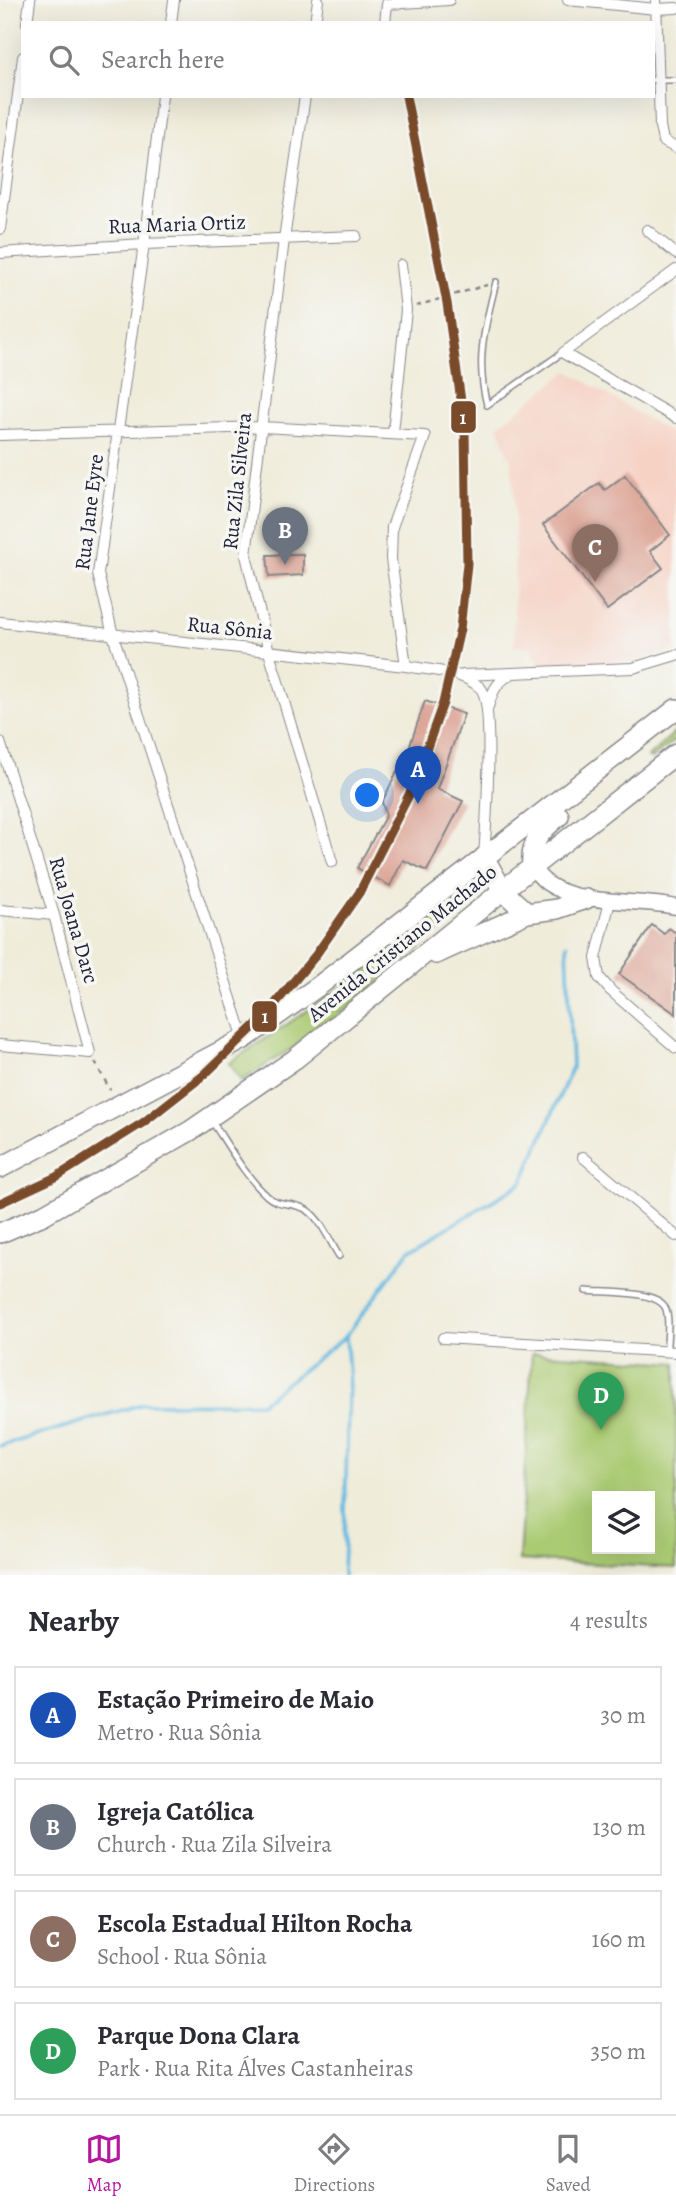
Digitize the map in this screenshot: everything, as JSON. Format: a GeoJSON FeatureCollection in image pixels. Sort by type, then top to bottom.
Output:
{"type":"FeatureCollection","features":[{"type":"Feature","properties":{"kind":"highway","name":"Avenida Cristiano Machado"},"geometry":{"type":"LineString","coordinates":[[0,1168],[244,1039],[320,985],[676,709]]}},
{"type":"Feature","properties":{"kind":"highway"},"geometry":{"type":"LineString","coordinates":[[532,867],[533,843],[542,830],[646,748],[651,729]]}},
{"type":"Feature","properties":{"kind":"highway","name":"Avenida Cristiano Machado"},"geometry":{"type":"LineString","coordinates":[[0,1233],[43,1215],[209,1117],[295,1059],[676,754]]}},
{"type":"Feature","properties":{"kind":"highway"},"geometry":{"type":"LineString","coordinates":[[484,857],[503,891],[527,913]]}},
{"type":"Feature","properties":{"kind":"highway"},"geometry":{"type":"LineString","coordinates":[[409,966],[527,913],[557,909],[586,899]]}},
{"type":"Feature","properties":{"kind":"street"},"geometry":{"type":"LineString","coordinates":[[27,21],[30,0]]}},
{"type":"Feature","properties":{"kind":"street"},"geometry":{"type":"LineString","coordinates":[[171,21],[174,0]]}},
{"type":"Feature","properties":{"kind":"street"},"geometry":{"type":"LineString","coordinates":[[315,21],[318,0]]}},
{"type":"Feature","properties":{"kind":"street"},"geometry":{"type":"LineString","coordinates":[[385,21],[388,2],[449,0]]}},
{"type":"Feature","properties":{"kind":"street"},"geometry":{"type":"LineString","coordinates":[[568,0],[656,4],[676,8]]}},
{"type":"Feature","properties":{"kind":"street"},"geometry":{"type":"LineString","coordinates":[[656,4],[656,80],[660,126],[663,141],[676,148]]}},
{"type":"Feature","properties":{"kind":"street"},"geometry":{"type":"LineString","coordinates":[[0,229],[21,72]]}},
{"type":"Feature","properties":{"kind":"street","name":"Rua Jane Eyre"},"geometry":{"type":"LineString","coordinates":[[162,98],[98,574],[113,635],[244,1039]]}},
{"type":"Feature","properties":{"kind":"street","name":"Rua Zila Silveira"},"geometry":{"type":"LineString","coordinates":[[304,98],[246,555],[269,652],[332,862]]}},
{"type":"Feature","properties":{"kind":"street"},"geometry":{"type":"LineString","coordinates":[[647,230],[676,254]]}},
{"type":"Feature","properties":{"kind":"street","name":"Rua Maria Ortiz"},"geometry":{"type":"LineString","coordinates":[[0,253],[144,244],[356,236]]}},
{"type":"Feature","properties":{"kind":"street"},"geometry":{"type":"LineString","coordinates":[[393,432],[406,310],[401,265]]}},
{"type":"Feature","properties":{"kind":"street"},"geometry":{"type":"LineString","coordinates":[[676,270],[563,353],[676,418]]}},
{"type":"Feature","properties":{"kind":"street"},"geometry":{"type":"LineString","coordinates":[[0,435],[262,427],[393,432],[425,436],[392,527],[391,559],[406,666]]}},
{"type":"Feature","properties":{"kind":"street","name":"Rua Sônia"},"geometry":{"type":"LineString","coordinates":[[0,622],[406,666],[474,682],[483,691],[487,709]]}},
{"type":"Feature","properties":{"kind":"street","name":"Rua Sônia"},"geometry":{"type":"LineString","coordinates":[[456,676],[633,668],[676,655]]}},
{"type":"Feature","properties":{"kind":"street"},"geometry":{"type":"LineString","coordinates":[[484,857],[487,814],[487,709],[492,693],[501,680],[513,673]]}},
{"type":"Feature","properties":{"kind":"street","name":"Rua Joana Darc"},"geometry":{"type":"LineString","coordinates":[[0,742],[3,761],[54,915],[90,1052]]}},
{"type":"Feature","properties":{"kind":"street"},"geometry":{"type":"LineString","coordinates":[[532,867],[548,885],[586,899],[676,907]]}},
{"type":"Feature","properties":{"kind":"street"},"geometry":{"type":"LineString","coordinates":[[610,901],[596,958],[599,977],[610,990],[676,1048]]}},
{"type":"Feature","properties":{"kind":"street"},"geometry":{"type":"LineString","coordinates":[[0,910],[54,915]]}},
{"type":"Feature","properties":{"kind":"street"},"geometry":{"type":"LineString","coordinates":[[0,1045],[90,1052]]}},
{"type":"Feature","properties":{"kind":"street"},"geometry":{"type":"LineString","coordinates":[[583,1157],[676,1236]]}},
{"type":"Feature","properties":{"kind":"street"},"geometry":{"type":"LineString","coordinates":[[443,1338],[671,1352]]}},
{"type":"Feature","properties":{"kind":"lane"},"geometry":{"type":"LineString","coordinates":[[656,80],[676,80]]}},
{"type":"Feature","properties":{"kind":"lane"},"geometry":{"type":"LineString","coordinates":[[496,282],[484,330],[480,379],[487,405],[563,353]]}},
{"type":"Feature","properties":{"kind":"lane"},"geometry":{"type":"LineString","coordinates":[[209,1117],[266,1196],[278,1203],[304,1208],[313,1215],[339,1256]]}},
{"type":"Feature","properties":{"kind":"lane"},"geometry":{"type":"LineString","coordinates":[[586,1291],[642,1295],[657,1300],[664,1306],[667,1315],[671,1352]]}},
{"type":"Feature","properties":{"kind":"path"},"geometry":{"type":"LineString","coordinates":[[428,302],[496,282]]}},
{"type":"Feature","properties":{"kind":"path"},"geometry":{"type":"LineString","coordinates":[[90,1052],[118,1106]]}},
{"type":"Feature","properties":{"kind":"shaded area"},"geometry":{"type":"Polygon","coordinates":[[[568,371],[676,436],[676,649],[632,661],[540,666],[532,647],[514,646],[515,518],[512,464],[498,426],[568,371]]]}},
{"type":"Feature","properties":{"kind":"green space"},"geometry":{"type":"Polygon","coordinates":[[[676,731],[676,739],[651,759],[648,757],[676,731]]]}},
{"type":"Feature","properties":{"kind":"green space"},"geometry":{"type":"Polygon","coordinates":[[[456,897],[465,909],[356,1002],[241,1081],[229,1063],[356,978],[456,897]]]}},
{"type":"Feature","properties":{"kind":"green space"},"geometry":{"type":"Polygon","coordinates":[[[532,1353],[676,1363],[676,1568],[519,1560],[532,1353]]]}},
{"type":"Feature","properties":{"kind":"building"},"geometry":{"type":"Polygon","coordinates":[[[625,475],[670,535],[650,551],[663,568],[607,610],[543,525],[599,483],[605,490],[625,475]]]}},
{"type":"Feature","properties":{"kind":"building"},"geometry":{"type":"Polygon","coordinates":[[[303,554],[303,575],[269,577],[267,555],[303,554]]]}},
{"type":"Feature","properties":{"kind":"building"},"geometry":{"type":"Polygon","coordinates":[[[425,701],[464,714],[437,789],[463,801],[427,871],[403,860],[390,886],[357,868],[386,815],[382,802],[409,748],[425,701]]]}},
{"type":"Feature","properties":{"kind":"building"},"geometry":{"type":"Polygon","coordinates":[[[652,925],[664,934],[669,928],[676,933],[676,1014],[619,974],[652,925]]]}},
{"type":"Feature","properties":{"kind":"waterway"},"geometry":{"type":"LineString","coordinates":[[0,1446],[143,1404],[261,1403],[346,1336],[409,1251],[522,1183],[572,1068],[567,944]]}},
{"type":"Feature","properties":{"kind":"waterway"},"geometry":{"type":"LineString","coordinates":[[343,1575],[349,1377],[346,1336]]}},
{"type":"Feature","properties":{"kind":"transit line","name":"1"},"geometry":{"type":"LineString","coordinates":[[0,1203],[56,1177],[144,1122],[204,1075],[264,1017],[315,956],[359,893],[412,789],[443,703],[460,629],[467,564],[465,429],[447,303],[406,98]]}},
{"type":"Feature","properties":{"kind":"place","name":"Igreja Católica"},"geometry":{"type":"Point","coordinates":[285,565]}},
{"type":"Feature","properties":{"kind":"place","name":"Escola Estadual Hilton Rocha"},"geometry":{"type":"Point","coordinates":[595,582]}},
{"type":"Feature","properties":{"kind":"place","name":"Estação Primeiro de Maio"},"geometry":{"type":"Point","coordinates":[418,804]}},
{"type":"Feature","properties":{"kind":"place","name":"Parque Dona Clara"},"geometry":{"type":"Point","coordinates":[601,1430]}}]}
